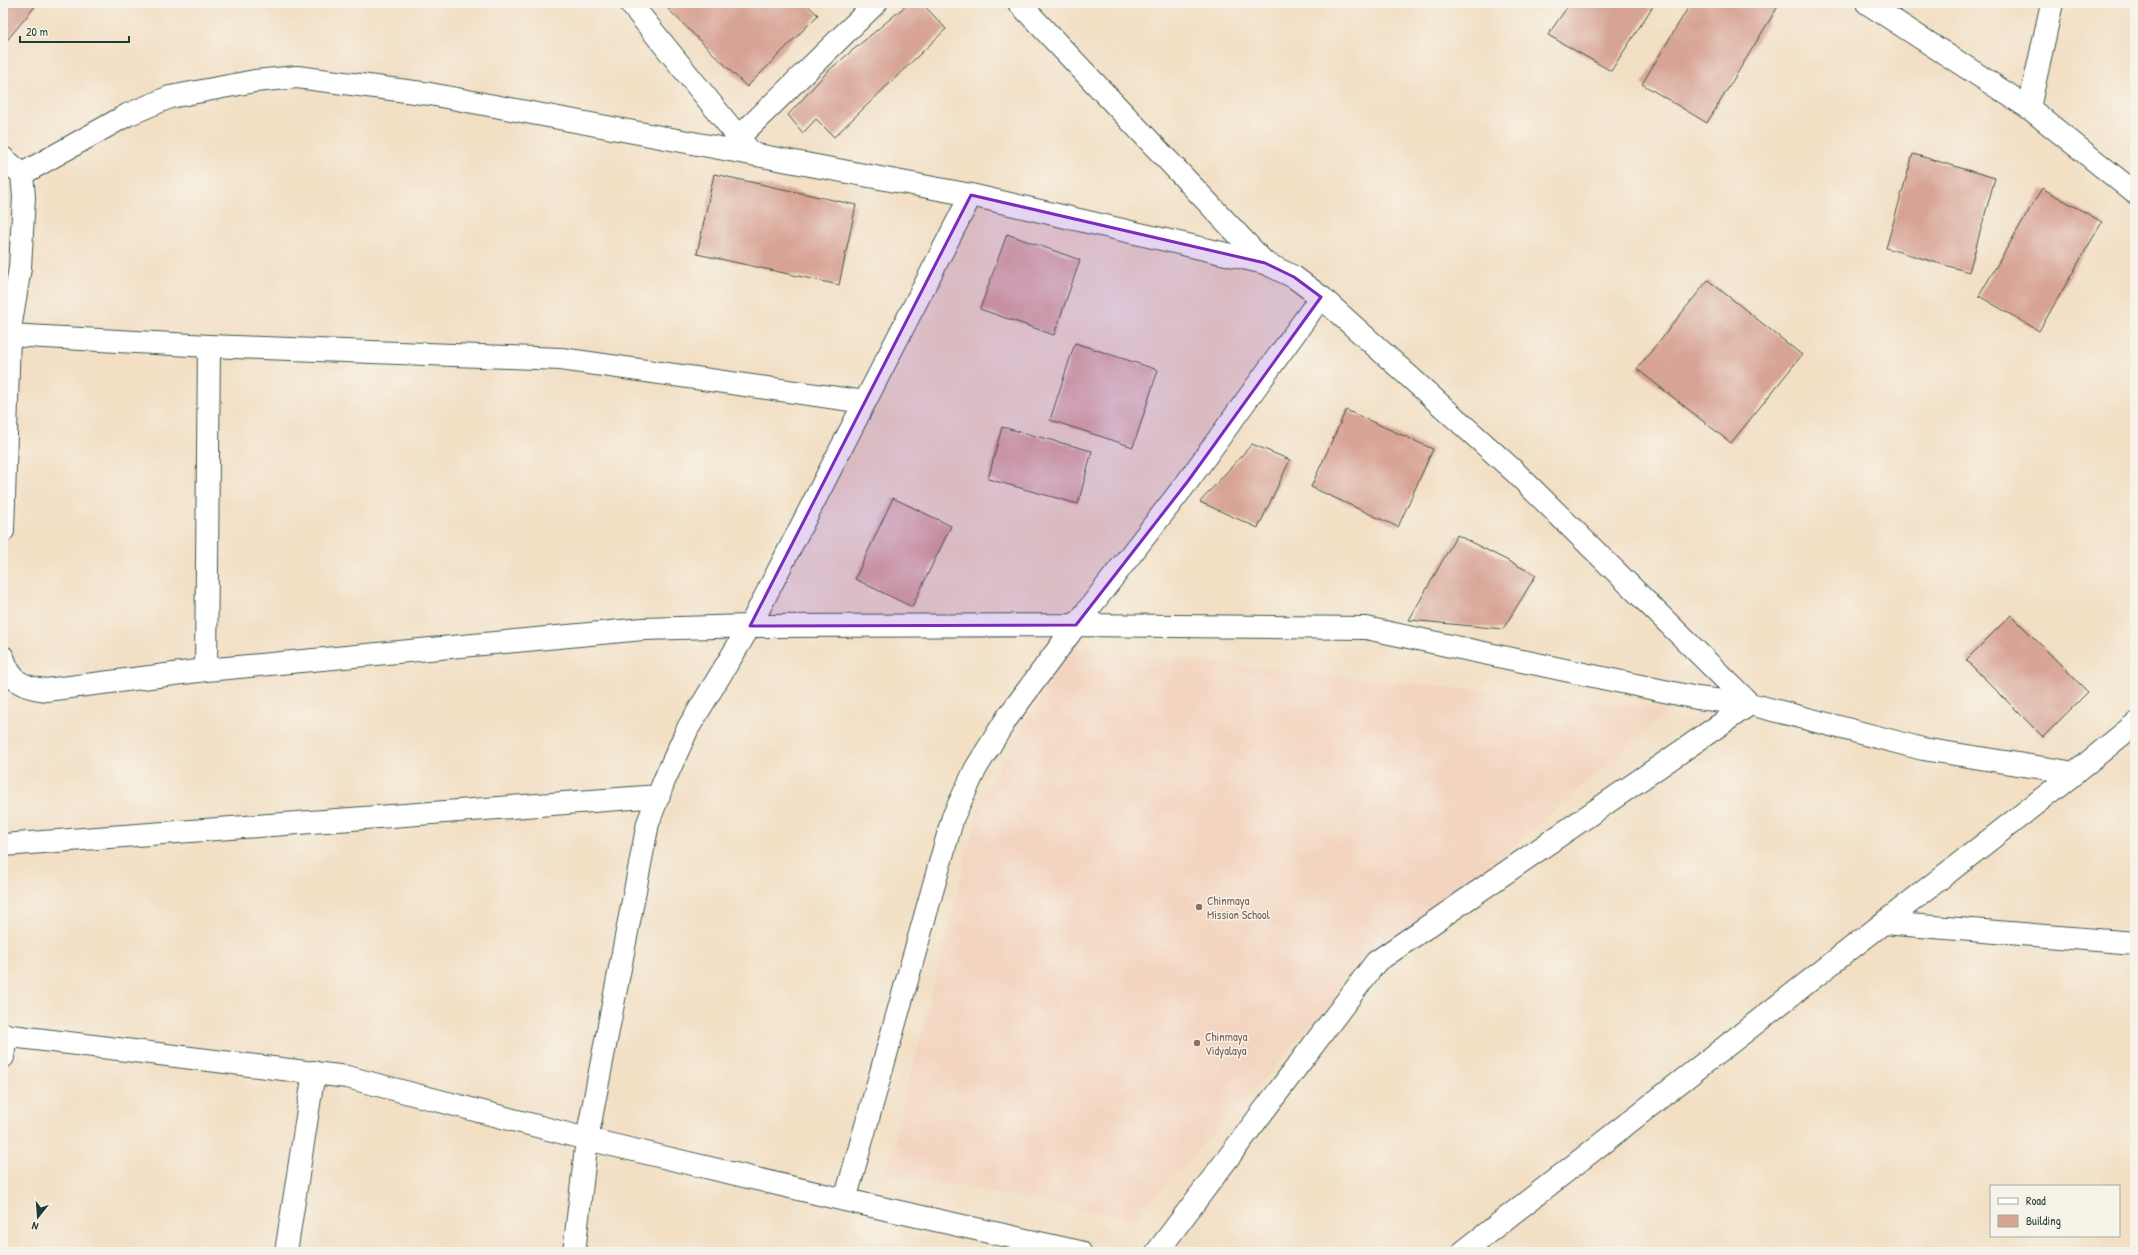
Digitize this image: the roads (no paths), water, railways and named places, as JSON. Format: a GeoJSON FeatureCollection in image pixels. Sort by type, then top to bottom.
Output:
{"type":"FeatureCollection","features":[{"type":"Feature","properties":{"kind":"street"},"geometry":{"type":"LineString","coordinates":[[630,3],[745,146]]}},
{"type":"Feature","properties":{"kind":"street"},"geometry":{"type":"LineString","coordinates":[[745,146],[876,3]]}},
{"type":"Feature","properties":{"kind":"street"},"geometry":{"type":"LineString","coordinates":[[1019,3],[1265,263]]}},
{"type":"Feature","properties":{"kind":"street"},"geometry":{"type":"LineString","coordinates":[[1867,3],[2029,108],[2135,193]]}},
{"type":"Feature","properties":{"kind":"street"},"geometry":{"type":"LineString","coordinates":[[2029,108],[2052,3]]}},
{"type":"Feature","properties":{"kind":"street"},"geometry":{"type":"LineString","coordinates":[[22,174],[127,115],[170,97],[255,81],[297,77],[430,94],[745,146],[971,195],[1265,263],[1294,277],[1321,297],[1514,471],[1750,704]]}},
{"type":"Feature","properties":{"kind":"street"},"geometry":{"type":"LineString","coordinates":[[3,158],[22,174],[24,197],[20,268],[8,335],[3,531]]}},
{"type":"Feature","properties":{"kind":"street"},"geometry":{"type":"LineString","coordinates":[[574,1252],[587,1139],[648,823],[658,796],[688,728],[750,626],[971,195]]}},
{"type":"Feature","properties":{"kind":"street"},"geometry":{"type":"LineString","coordinates":[[846,1200],[953,817],[976,768],[1007,718],[1076,625],[1188,481],[1321,297]]}},
{"type":"Feature","properties":{"kind":"street"},"geometry":{"type":"LineString","coordinates":[[8,335],[209,346],[561,359],[865,402]]}},
{"type":"Feature","properties":{"kind":"street"},"geometry":{"type":"LineString","coordinates":[[206,670],[209,346]]}},
{"type":"Feature","properties":{"kind":"street"},"geometry":{"type":"LineString","coordinates":[[3,657],[7,670],[17,682],[28,687],[46,690],[206,670],[643,629],[750,626],[1076,625],[1366,628],[1697,698],[1750,704],[1922,749],[2075,773]]}},
{"type":"Feature","properties":{"kind":"street"},"geometry":{"type":"LineString","coordinates":[[1157,1252],[1376,962],[1750,704]]}},
{"type":"Feature","properties":{"kind":"street"},"geometry":{"type":"LineString","coordinates":[[1463,1252],[2075,773],[2135,724]]}},
{"type":"Feature","properties":{"kind":"street"},"geometry":{"type":"LineString","coordinates":[[3,846],[658,796]]}},
{"type":"Feature","properties":{"kind":"street"},"geometry":{"type":"LineString","coordinates":[[1884,923],[2135,943]]}},
{"type":"Feature","properties":{"kind":"street"},"geometry":{"type":"LineString","coordinates":[[3,1058],[4,1035],[347,1076],[587,1139],[846,1200],[1080,1252]]}},
{"type":"Feature","properties":{"kind":"street"},"geometry":{"type":"LineString","coordinates":[[286,1252],[314,1072]]}},
{"type":"Feature","properties":{"kind":"place","name":"Chinmaya Mission School"},"geometry":{"type":"Point","coordinates":[1199,907]}},
{"type":"Feature","properties":{"kind":"place","name":"Chinmaya Vidyalaya"},"geometry":{"type":"Point","coordinates":[1197,1043]}}]}
